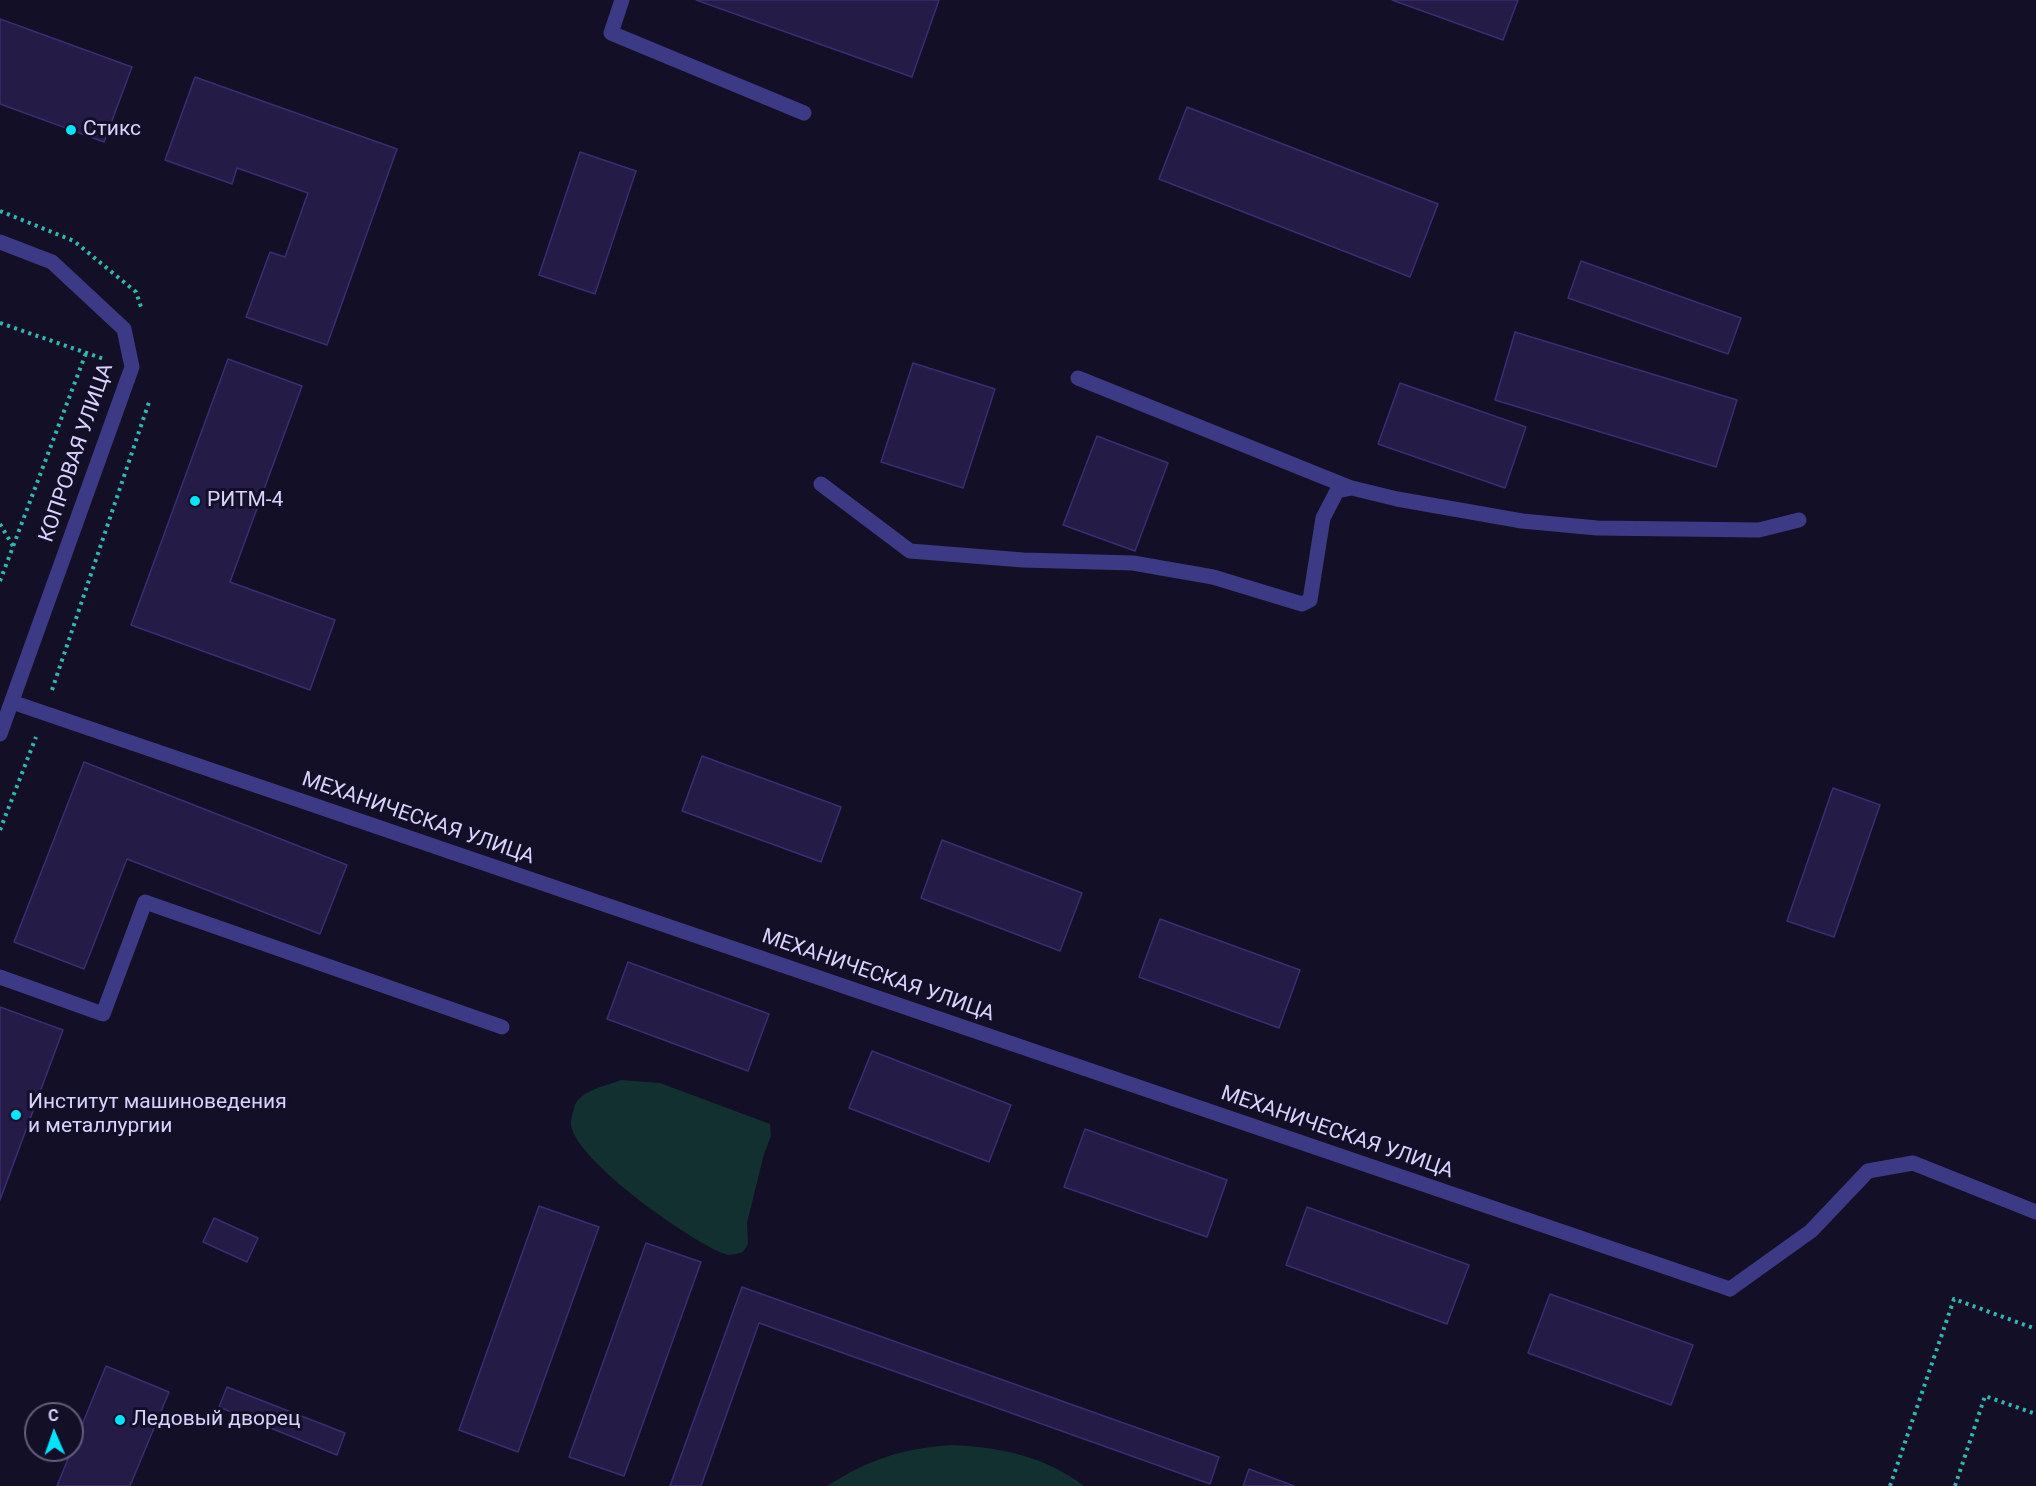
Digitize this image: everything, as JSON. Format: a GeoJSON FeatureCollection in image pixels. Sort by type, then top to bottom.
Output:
{"type":"FeatureCollection","features":[{"type":"Feature","properties":{"kind":"street"},"geometry":{"type":"LineString","coordinates":[[622,0],[610,33],[804,113]]}},
{"type":"Feature","properties":{"kind":"street","name":"КОПРОВАЯ УЛИЦА"},"geometry":{"type":"LineString","coordinates":[[0,242],[52,262],[124,329],[132,368],[0,734]]}},
{"type":"Feature","properties":{"kind":"street"},"geometry":{"type":"LineString","coordinates":[[1078,378],[1352,488],[1397,499],[1522,521],[1597,528],[1759,530],[1798,520]]}},
{"type":"Feature","properties":{"kind":"street"},"geometry":{"type":"LineString","coordinates":[[821,484],[910,551],[1023,560],[1133,563],[1213,577],[1302,603],[1310,600],[1323,518],[1337,491],[1352,488]]}},
{"type":"Feature","properties":{"kind":"street","name":"МЕХАНИЧЕСКАЯ УЛИЦА"},"geometry":{"type":"LineString","coordinates":[[12,702],[1730,1289],[1811,1231],[1868,1171],[1913,1163],[2036,1212]]}},
{"type":"Feature","properties":{"kind":"street"},"geometry":{"type":"LineString","coordinates":[[0,977],[103,1014],[145,902],[502,1027]]}},
{"type":"Feature","properties":{"kind":"path"},"geometry":{"type":"LineString","coordinates":[[0,323],[132,368]]}},
{"type":"Feature","properties":{"kind":"path"},"geometry":{"type":"LineString","coordinates":[[0,581],[86,353]]}},
{"type":"Feature","properties":{"kind":"path"},"geometry":{"type":"LineString","coordinates":[[0,524],[13,546]]}},
{"type":"Feature","properties":{"kind":"path"},"geometry":{"type":"LineString","coordinates":[[1890,1486],[1954,1299],[2036,1329]]}},
{"type":"Feature","properties":{"kind":"path"},"geometry":{"type":"LineString","coordinates":[[1955,1486],[1985,1396],[2036,1414]]}},
{"type":"Feature","properties":{"kind":"green space"},"geometry":{"type":"Polygon","coordinates":[[[621,1080],[660,1083],[770,1124],[771,1136],[764,1154],[747,1223],[748,1244],[743,1252],[725,1254],[687,1234],[613,1178],[592,1159],[578,1140],[571,1125],[576,1103],[590,1091],[621,1080]]]}},
{"type":"Feature","properties":{"kind":"green space"},"geometry":{"type":"Polygon","coordinates":[[[951,1445],[987,1448],[1021,1455],[1054,1467],[1084,1486],[827,1486],[857,1469],[886,1457],[917,1449],[951,1445]]]}},
{"type":"Feature","properties":{"kind":"building"},"geometry":{"type":"Polygon","coordinates":[[[696,0],[939,0],[912,77],[696,0]]]}},
{"type":"Feature","properties":{"kind":"building"},"geometry":{"type":"Polygon","coordinates":[[[1392,0],[1518,0],[1503,40],[1392,0]]]}},
{"type":"Feature","properties":{"kind":"building"},"geometry":{"type":"Polygon","coordinates":[[[0,19],[132,67],[104,142],[0,104],[0,19]]]}},
{"type":"Feature","properties":{"kind":"building"},"geometry":{"type":"Polygon","coordinates":[[[195,77],[397,149],[327,345],[246,317],[270,252],[285,257],[308,193],[237,168],[232,184],[165,160],[195,77]]]}},
{"type":"Feature","properties":{"kind":"building"},"geometry":{"type":"Polygon","coordinates":[[[1187,107],[1438,204],[1410,277],[1159,179],[1187,107]]]}},
{"type":"Feature","properties":{"kind":"building"},"geometry":{"type":"Polygon","coordinates":[[[580,152],[636,171],[595,294],[539,275],[580,152]]]}},
{"type":"Feature","properties":{"kind":"building"},"geometry":{"type":"Polygon","coordinates":[[[1581,261],[1741,318],[1728,354],[1568,298],[1581,261]]]}},
{"type":"Feature","properties":{"kind":"building"},"geometry":{"type":"Polygon","coordinates":[[[1515,332],[1737,400],[1716,467],[1495,400],[1515,332]]]}},
{"type":"Feature","properties":{"kind":"building"},"geometry":{"type":"Polygon","coordinates":[[[228,359],[302,386],[230,582],[335,620],[310,690],[131,625],[228,359]]]}},
{"type":"Feature","properties":{"kind":"building"},"geometry":{"type":"Polygon","coordinates":[[[913,363],[995,389],[963,488],[881,462],[913,363]]]}},
{"type":"Feature","properties":{"kind":"building"},"geometry":{"type":"Polygon","coordinates":[[[1400,383],[1526,427],[1505,488],[1378,444],[1400,383]]]}},
{"type":"Feature","properties":{"kind":"building"},"geometry":{"type":"Polygon","coordinates":[[[1097,436],[1168,463],[1135,551],[1063,525],[1097,436]]]}},
{"type":"Feature","properties":{"kind":"building"},"geometry":{"type":"Polygon","coordinates":[[[702,756],[841,807],[821,862],[682,811],[702,756]]]}},
{"type":"Feature","properties":{"kind":"building"},"geometry":{"type":"Polygon","coordinates":[[[84,762],[347,865],[320,934],[127,859],[84,969],[14,942],[84,762]]]}},
{"type":"Feature","properties":{"kind":"building"},"geometry":{"type":"Polygon","coordinates":[[[1833,788],[1880,805],[1834,937],[1787,921],[1833,788]]]}},
{"type":"Feature","properties":{"kind":"building"},"geometry":{"type":"Polygon","coordinates":[[[942,840],[1082,893],[1060,951],[921,898],[942,840]]]}},
{"type":"Feature","properties":{"kind":"building"},"geometry":{"type":"Polygon","coordinates":[[[1160,919],[1300,970],[1279,1028],[1139,977],[1160,919]]]}},
{"type":"Feature","properties":{"kind":"building"},"geometry":{"type":"Polygon","coordinates":[[[628,962],[769,1014],[748,1071],[607,1019],[628,962]]]}},
{"type":"Feature","properties":{"kind":"building","name":"Институт машиноведения и металлургии"},"geometry":{"type":"Polygon","coordinates":[[[0,1007],[63,1030],[0,1200],[0,1007]]]}},
{"type":"Feature","properties":{"kind":"building"},"geometry":{"type":"Polygon","coordinates":[[[872,1051],[1011,1105],[989,1162],[849,1108],[872,1051]]]}},
{"type":"Feature","properties":{"kind":"building"},"geometry":{"type":"Polygon","coordinates":[[[1085,1129],[1227,1180],[1207,1237],[1064,1187],[1085,1129]]]}},
{"type":"Feature","properties":{"kind":"building"},"geometry":{"type":"Polygon","coordinates":[[[539,1206],[599,1227],[518,1452],[459,1430],[539,1206]]]}},
{"type":"Feature","properties":{"kind":"building"},"geometry":{"type":"Polygon","coordinates":[[[1307,1207],[1469,1265],[1447,1324],[1286,1265],[1307,1207]]]}},
{"type":"Feature","properties":{"kind":"building"},"geometry":{"type":"Polygon","coordinates":[[[214,1218],[258,1238],[247,1262],[203,1242],[214,1218]]]}},
{"type":"Feature","properties":{"kind":"building"},"geometry":{"type":"Polygon","coordinates":[[[646,1243],[701,1262],[624,1476],[569,1457],[646,1243]]]}},
{"type":"Feature","properties":{"kind":"building"},"geometry":{"type":"Polygon","coordinates":[[[742,1287],[1219,1457],[1210,1484],[759,1323],[701,1486],[670,1486],[742,1287]]]}},
{"type":"Feature","properties":{"kind":"building"},"geometry":{"type":"Polygon","coordinates":[[[1550,1294],[1693,1345],[1671,1405],[1528,1353],[1550,1294]]]}},
{"type":"Feature","properties":{"kind":"building","name":"Ледовый дворец"},"geometry":{"type":"Polygon","coordinates":[[[106,1366],[169,1392],[130,1486],[57,1486],[67,1462],[84,1462],[84,1420],[106,1366]]]}},
{"type":"Feature","properties":{"kind":"building"},"geometry":{"type":"Polygon","coordinates":[[[227,1387],[345,1433],[337,1455],[219,1407],[227,1387]]]}},
{"type":"Feature","properties":{"kind":"building"},"geometry":{"type":"Polygon","coordinates":[[[1249,1469],[1294,1486],[1243,1486],[1249,1469]]]}},
{"type":"Feature","properties":{"kind":"place","name":"Стикс"},"geometry":{"type":"Point","coordinates":[71,130]}},
{"type":"Feature","properties":{"kind":"place","name":"РИТМ-4"},"geometry":{"type":"Point","coordinates":[195,501]}},
{"type":"Feature","properties":{"kind":"place","name":"Институт машиноведения и металлургии"},"geometry":{"type":"Point","coordinates":[16,1115]}},
{"type":"Feature","properties":{"kind":"place","name":"Ледовый дворец"},"geometry":{"type":"Point","coordinates":[120,1420]}}]}
